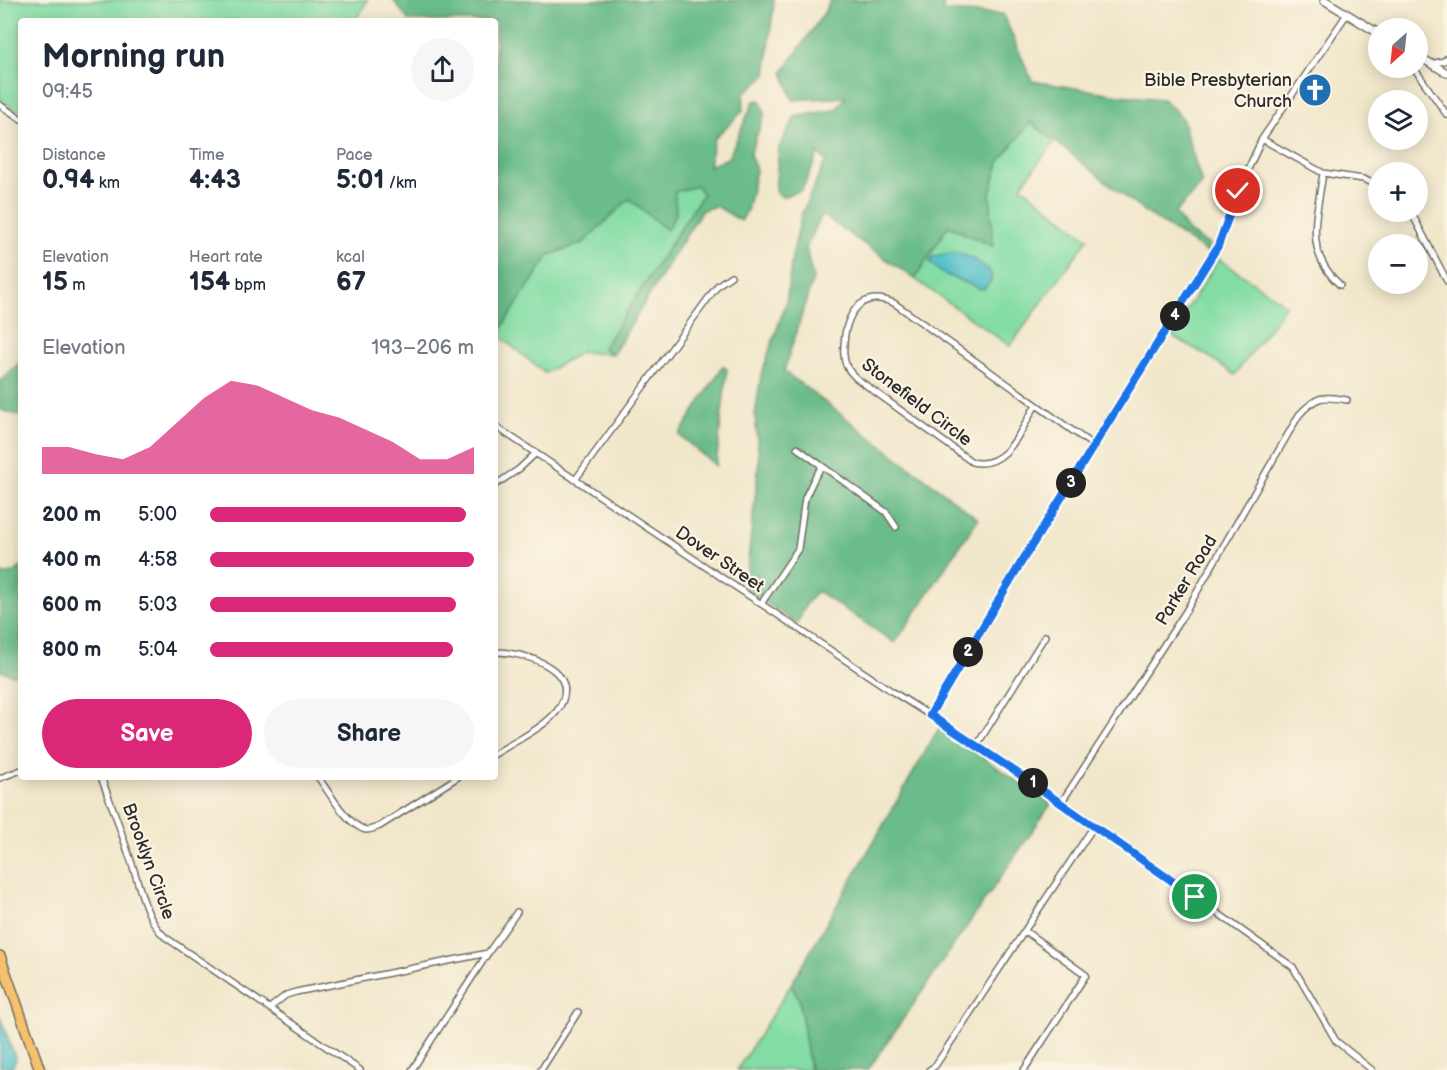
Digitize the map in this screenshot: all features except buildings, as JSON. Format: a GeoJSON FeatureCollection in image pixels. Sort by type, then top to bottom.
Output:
{"type":"FeatureCollection","features":[{"type":"Feature","properties":{"kind":"main road"},"geometry":{"type":"LineString","coordinates":[[0,956],[2,970],[40,1070]]}},
{"type":"Feature","properties":{"kind":"street"},"geometry":{"type":"LineString","coordinates":[[1324,0],[1368,27]]}},
{"type":"Feature","properties":{"kind":"street"},"geometry":{"type":"LineString","coordinates":[[930,715],[1019,566],[1218,246],[1238,191],[1262,139],[1347,14]]}},
{"type":"Feature","properties":{"kind":"street"},"geometry":{"type":"LineString","coordinates":[[1431,64],[1447,58]]}},
{"type":"Feature","properties":{"kind":"street"},"geometry":{"type":"LineString","coordinates":[[1428,62],[1447,73]]}},
{"type":"Feature","properties":{"kind":"street"},"geometry":{"type":"LineString","coordinates":[[1421,78],[1447,115]]}},
{"type":"Feature","properties":{"kind":"street"},"geometry":{"type":"LineString","coordinates":[[0,105],[18,117]]}},
{"type":"Feature","properties":{"kind":"street"},"geometry":{"type":"LineString","coordinates":[[1262,139],[1323,173],[1368,181]]}},
{"type":"Feature","properties":{"kind":"street"},"geometry":{"type":"LineString","coordinates":[[1323,173],[1315,246],[1329,275],[1340,285]]}},
{"type":"Feature","properties":{"kind":"street"},"geometry":{"type":"LineString","coordinates":[[1417,222],[1447,281]]}},
{"type":"Feature","properties":{"kind":"street"},"geometry":{"type":"LineString","coordinates":[[575,480],[718,285],[731,276]]}},
{"type":"Feature","properties":{"kind":"street","name":"Stonefield Circle"},"geometry":{"type":"LineString","coordinates":[[1036,405],[1006,453],[990,463],[972,462],[856,378],[847,367],[844,358],[843,349],[849,319],[865,300],[876,298],[894,303],[1094,446]]}},
{"type":"Feature","properties":{"kind":"street","name":"Parker Road"},"geometry":{"type":"LineString","coordinates":[[1061,803],[1186,610],[1299,415],[1317,398],[1347,400]]}},
{"type":"Feature","properties":{"kind":"street","name":"Dover Street"},"geometry":{"type":"LineString","coordinates":[[498,428],[760,604],[977,745],[1293,968],[1336,1041],[1372,1070]]}},
{"type":"Feature","properties":{"kind":"street"},"geometry":{"type":"LineString","coordinates":[[797,448],[886,512],[896,527]]}},
{"type":"Feature","properties":{"kind":"street"},"geometry":{"type":"LineString","coordinates":[[498,483],[536,453]]}},
{"type":"Feature","properties":{"kind":"street"},"geometry":{"type":"LineString","coordinates":[[760,604],[798,549],[805,498],[822,466]]}},
{"type":"Feature","properties":{"kind":"street"},"geometry":{"type":"LineString","coordinates":[[977,745],[1045,636]]}},
{"type":"Feature","properties":{"kind":"street"},"geometry":{"type":"LineString","coordinates":[[498,652],[512,653],[548,665],[558,673],[563,684],[564,697],[558,710],[549,719],[498,752]]}},
{"type":"Feature","properties":{"kind":"street"},"geometry":{"type":"LineString","coordinates":[[0,778],[18,771]]}},
{"type":"Feature","properties":{"kind":"street","name":"Brooklyn Circle"},"geometry":{"type":"LineString","coordinates":[[102,780],[146,904],[158,930],[360,1070]]}},
{"type":"Feature","properties":{"kind":"street"},"geometry":{"type":"LineString","coordinates":[[320,780],[349,819],[364,830],[370,830],[453,780]]}},
{"type":"Feature","properties":{"kind":"street"},"geometry":{"type":"LineString","coordinates":[[929,1070],[935,1066],[1094,826]]}},
{"type":"Feature","properties":{"kind":"street"},"geometry":{"type":"LineString","coordinates":[[412,1070],[517,912]]}},
{"type":"Feature","properties":{"kind":"street"},"geometry":{"type":"LineString","coordinates":[[1024,1070],[1086,975],[1085,972],[1025,931]]}},
{"type":"Feature","properties":{"kind":"street"},"geometry":{"type":"LineString","coordinates":[[271,1007],[286,995],[296,992],[488,953]]}},
{"type":"Feature","properties":{"kind":"street"},"geometry":{"type":"LineString","coordinates":[[541,1070],[578,1012]]}},
{"type":"Feature","properties":{"kind":"green space"},"geometry":{"type":"Polygon","coordinates":[[[0,0],[368,0],[357,18],[18,18],[18,112],[0,101],[0,0]]]}},
{"type":"Feature","properties":{"kind":"green space"},"geometry":{"type":"Polygon","coordinates":[[[393,0],[453,0],[488,4],[498,0],[774,0],[766,75],[744,93],[743,111],[714,139],[709,166],[728,158],[754,101],[760,100],[765,113],[750,154],[756,170],[747,211],[741,221],[716,206],[702,210],[613,354],[603,348],[703,194],[697,186],[675,192],[676,214],[667,230],[629,199],[583,243],[549,255],[498,333],[498,18],[407,18],[393,0]]]}},
{"type":"Feature","properties":{"kind":"green space"},"geometry":{"type":"Polygon","coordinates":[[[830,0],[945,0],[942,11],[1003,14],[1032,81],[1119,95],[1163,99],[1182,118],[1202,184],[1175,213],[1190,233],[1211,246],[1208,253],[1143,211],[1031,122],[999,162],[990,193],[993,246],[948,226],[915,279],[822,215],[806,248],[813,279],[784,371],[978,519],[895,643],[817,591],[806,604],[797,624],[745,588],[759,462],[755,415],[761,375],[786,303],[792,257],[802,213],[826,160],[818,154],[802,190],[782,197],[775,191],[779,148],[795,117],[835,110],[846,97],[793,100],[783,72],[826,10],[830,0]]]}},
{"type":"Feature","properties":{"kind":"green space"},"geometry":{"type":"Polygon","coordinates":[[[1030,122],[1055,141],[1021,186],[1088,239],[1010,346],[915,279],[948,226],[993,245],[990,193],[999,162],[1030,122]]]}},
{"type":"Feature","properties":{"kind":"green space"},"geometry":{"type":"Polygon","coordinates":[[[697,186],[703,194],[603,348],[613,354],[581,352],[545,373],[498,335],[549,255],[583,243],[629,199],[676,214],[674,192],[697,186]]]}},
{"type":"Feature","properties":{"kind":"green space"},"geometry":{"type":"Polygon","coordinates":[[[1219,259],[1286,305],[1235,375],[1208,356],[1170,335],[1219,259]]]}},
{"type":"Feature","properties":{"kind":"green space"},"geometry":{"type":"Polygon","coordinates":[[[18,364],[18,415],[0,410],[0,381],[18,364]]]}},
{"type":"Feature","properties":{"kind":"green space"},"geometry":{"type":"Polygon","coordinates":[[[723,366],[727,369],[716,466],[679,435],[723,366]]]}},
{"type":"Feature","properties":{"kind":"green space"},"geometry":{"type":"Polygon","coordinates":[[[18,569],[18,676],[0,671],[0,575],[13,573],[18,569]]]}},
{"type":"Feature","properties":{"kind":"green space"},"geometry":{"type":"Polygon","coordinates":[[[939,728],[1051,804],[868,1070],[810,1070],[799,999],[791,985],[939,728]]]}},
{"type":"Feature","properties":{"kind":"green space"},"geometry":{"type":"Polygon","coordinates":[[[791,985],[799,999],[810,1070],[737,1070],[791,985]]]}},
{"type":"Feature","properties":{"kind":"water"},"geometry":{"type":"Polygon","coordinates":[[[953,252],[983,265],[991,276],[990,283],[983,289],[978,288],[942,273],[930,262],[932,257],[953,252]]]}},
{"type":"Feature","properties":{"kind":"water"},"geometry":{"type":"Polygon","coordinates":[[[0,1017],[16,1060],[12,1067],[0,1067],[0,1017]]]}},
{"type":"Feature","properties":{"kind":"place","name":"Bible Presbyterian Church"},"geometry":{"type":"Point","coordinates":[1315,90]}},
{"type":"Feature","properties":{"kind":"route"},"geometry":{"type":"LineString","coordinates":[[1195,897],[977,745],[930,715],[1019,566],[1197,282],[1218,246],[1238,191]]}}]}
